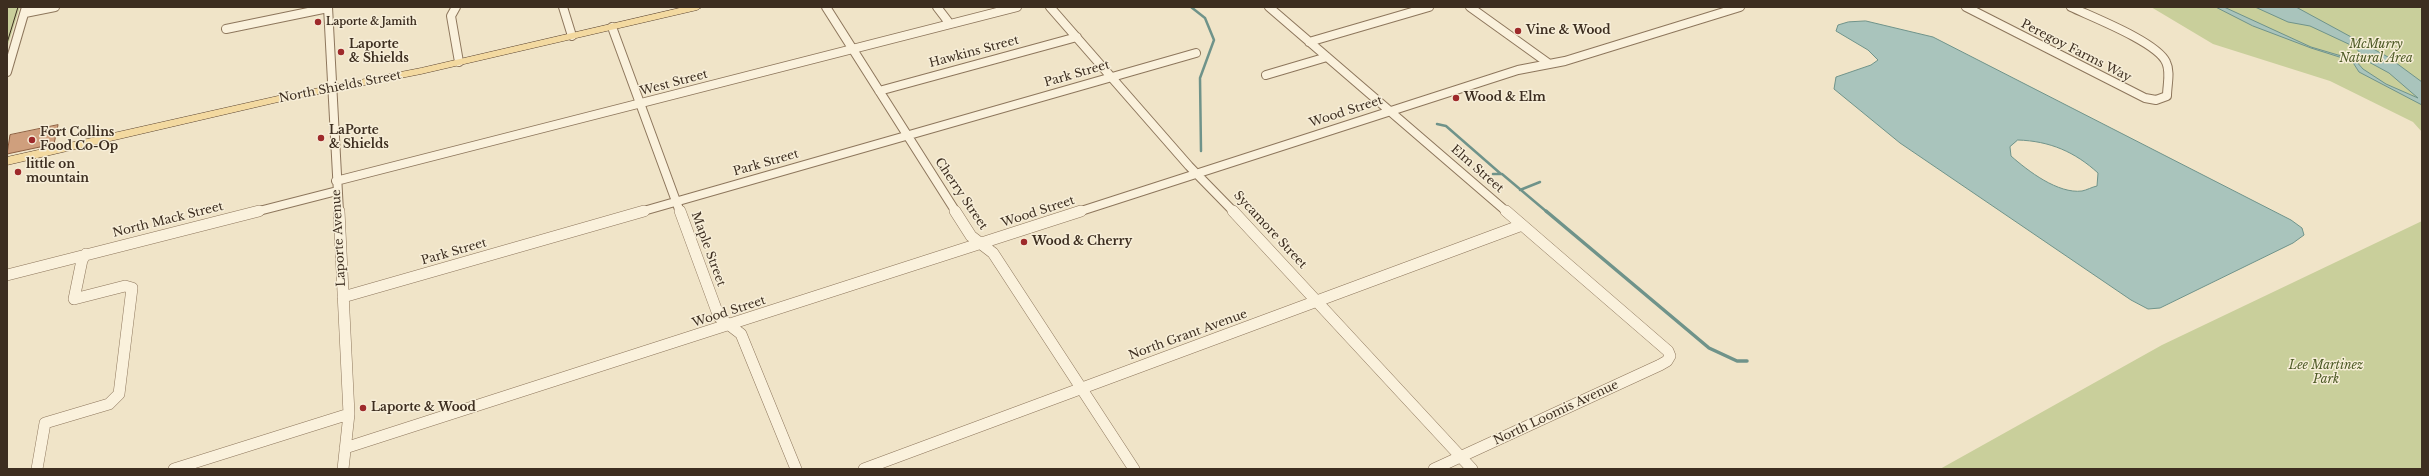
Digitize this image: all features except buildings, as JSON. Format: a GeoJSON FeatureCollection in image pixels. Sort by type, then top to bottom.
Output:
{"type":"FeatureCollection","features":[{"type":"Feature","properties":{"kind":"main road","name":"North Shields Street"},"geometry":{"type":"LineString","coordinates":[[7,161],[332,88],[459,62],[697,7]]}},
{"type":"Feature","properties":{"kind":"street"},"geometry":{"type":"LineString","coordinates":[[7,70],[26,10],[55,7]]}},
{"type":"Feature","properties":{"kind":"street"},"geometry":{"type":"LineString","coordinates":[[226,29],[328,7]]}},
{"type":"Feature","properties":{"kind":"street","name":"Laporte Avenue"},"geometry":{"type":"LineString","coordinates":[[328,7],[336,186],[349,414],[343,469]]}},
{"type":"Feature","properties":{"kind":"street"},"geometry":{"type":"LineString","coordinates":[[456,7],[451,16],[459,62]]}},
{"type":"Feature","properties":{"kind":"street"},"geometry":{"type":"LineString","coordinates":[[563,7],[572,36]]}},
{"type":"Feature","properties":{"kind":"street","name":"Cherry Street"},"geometry":{"type":"LineString","coordinates":[[826,7],[971,236],[993,253],[1134,469]]}},
{"type":"Feature","properties":{"kind":"street"},"geometry":{"type":"LineString","coordinates":[[937,7],[950,24]]}},
{"type":"Feature","properties":{"kind":"street","name":"West Street"},"geometry":{"type":"LineString","coordinates":[[336,186],[853,48],[1017,7]]}},
{"type":"Feature","properties":{"kind":"street","name":"Sycamore Street"},"geometry":{"type":"LineString","coordinates":[[1050,7],[1197,174],[1318,300],[1472,469]]}},
{"type":"Feature","properties":{"kind":"street","name":"Elm Street"},"geometry":{"type":"LineString","coordinates":[[1269,7],[1668,351]]}},
{"type":"Feature","properties":{"kind":"street"},"geometry":{"type":"LineString","coordinates":[[1309,42],[1429,7]]}},
{"type":"Feature","properties":{"kind":"street"},"geometry":{"type":"LineString","coordinates":[[1470,7],[1548,63]]}},
{"type":"Feature","properties":{"kind":"street","name":"Wood Street"},"geometry":{"type":"LineString","coordinates":[[345,448],[1518,70],[1548,63],[1565,61],[1740,7]]}},
{"type":"Feature","properties":{"kind":"street","name":"Peregoy Farms Way"},"geometry":{"type":"LineString","coordinates":[[1966,7],[2131,92],[2145,98],[2156,100],[2167,96],[2168,66],[2165,59],[2138,40],[2071,7]]}},
{"type":"Feature","properties":{"kind":"street","name":"Maple Street"},"geometry":{"type":"LineString","coordinates":[[612,27],[719,317],[741,334],[796,469]]}},
{"type":"Feature","properties":{"kind":"street","name":"Hawkins Street"},"geometry":{"type":"LineString","coordinates":[[879,91],[1077,37]]}},
{"type":"Feature","properties":{"kind":"street","name":"Park Street"},"geometry":{"type":"LineString","coordinates":[[343,297],[1196,53]]}},
{"type":"Feature","properties":{"kind":"street"},"geometry":{"type":"LineString","coordinates":[[1266,75],[1327,57]]}},
{"type":"Feature","properties":{"kind":"street","name":"North Mack Street"},"geometry":{"type":"LineString","coordinates":[[7,275],[336,186]]}},
{"type":"Feature","properties":{"kind":"street","name":"North Grant Avenue"},"geometry":{"type":"LineString","coordinates":[[864,469],[1522,225]]}},
{"type":"Feature","properties":{"kind":"street"},"geometry":{"type":"LineString","coordinates":[[37,469],[45,423],[110,404],[119,394],[132,288],[125,286],[74,299],[82,260],[86,254]]}},
{"type":"Feature","properties":{"kind":"street","name":"North Loomis Avenue"},"geometry":{"type":"LineString","coordinates":[[1434,469],[1660,365],[1667,361],[1670,356],[1668,351]]}},
{"type":"Feature","properties":{"kind":"street"},"geometry":{"type":"LineString","coordinates":[[174,469],[349,414]]}},
{"type":"Feature","properties":{"kind":"green space"},"geometry":{"type":"Polygon","coordinates":[[[8,7],[20,7],[7,48],[7,9],[8,7]]]}},
{"type":"Feature","properties":{"kind":"green space","name":"McMurry Natural Area"},"geometry":{"type":"Polygon","coordinates":[[[2151,7],[2417,7],[2422,9],[2422,132],[2413,122],[2330,81],[2213,44],[2151,7]]]}},
{"type":"Feature","properties":{"kind":"green space","name":"Lee Martinez Park"},"geometry":{"type":"Polygon","coordinates":[[[2422,221],[2422,469],[1940,469],[2162,345],[2422,221]]]}},
{"type":"Feature","properties":{"kind":"water"},"geometry":{"type":"Polygon","coordinates":[[[2216,7],[2224,7],[2311,47],[2355,60],[2363,69],[2386,84],[2418,98],[2389,73],[2367,61],[2355,47],[2310,26],[2288,22],[2255,7],[2296,7],[2388,57],[2422,82],[2422,105],[2359,72],[2352,61],[2311,48],[2253,26],[2216,7]]]}},
{"type":"Feature","properties":{"kind":"water"},"geometry":{"type":"Polygon","coordinates":[[[1866,21],[1933,37],[2291,220],[2302,228],[2304,235],[2293,243],[2160,308],[2148,309],[2131,300],[1900,143],[1834,89],[1836,77],[1871,65],[1878,60],[1868,50],[1836,31],[1838,25],[1848,22],[1866,21]],[[2018,140],[2010,147],[2011,156],[2026,168],[2044,180],[2063,189],[2082,191],[2097,186],[2098,173],[2080,159],[2051,145],[2018,140]]]}},
{"type":"Feature","properties":{"kind":"waterway"},"geometry":{"type":"LineString","coordinates":[[1191,7],[1205,18],[1214,40],[1200,78],[1201,151]]}},
{"type":"Feature","properties":{"kind":"waterway"},"geometry":{"type":"LineString","coordinates":[[1437,124],[1446,126],[1501,174]]}},
{"type":"Feature","properties":{"kind":"waterway"},"geometry":{"type":"LineString","coordinates":[[1493,174],[1501,174]]}},
{"type":"Feature","properties":{"kind":"waterway"},"geometry":{"type":"LineString","coordinates":[[1501,174],[1521,190]]}},
{"type":"Feature","properties":{"kind":"waterway"},"geometry":{"type":"LineString","coordinates":[[1521,190],[1540,182]]}},
{"type":"Feature","properties":{"kind":"waterway"},"geometry":{"type":"LineString","coordinates":[[1521,190],[1547,212]]}},
{"type":"Feature","properties":{"kind":"waterway"},"geometry":{"type":"LineString","coordinates":[[1546,211],[1709,348],[1737,361],[1747,361]]}},
{"type":"Feature","properties":{"kind":"tram line"},"geometry":{"type":"LineString","coordinates":[[7,43],[18,7]]}},
{"type":"Feature","properties":{"kind":"place","name":"Laporte & Jamith"},"geometry":{"type":"Point","coordinates":[318,22]}},
{"type":"Feature","properties":{"kind":"place","name":"Vine & Wood"},"geometry":{"type":"Point","coordinates":[1518,31]}},
{"type":"Feature","properties":{"kind":"place","name":"Laporte & Shields"},"geometry":{"type":"Point","coordinates":[341,52]}},
{"type":"Feature","properties":{"kind":"place","name":"Wood & Elm"},"geometry":{"type":"Point","coordinates":[1456,98]}},
{"type":"Feature","properties":{"kind":"place","name":"LaPorte & Shields"},"geometry":{"type":"Point","coordinates":[321,138]}},
{"type":"Feature","properties":{"kind":"place","name":"Fort Collins Food Co-Op"},"geometry":{"type":"Point","coordinates":[32,140]}},
{"type":"Feature","properties":{"kind":"place","name":"little on mountain"},"geometry":{"type":"Point","coordinates":[18,172]}},
{"type":"Feature","properties":{"kind":"place","name":"Wood & Cherry"},"geometry":{"type":"Point","coordinates":[1024,242]}},
{"type":"Feature","properties":{"kind":"place","name":"Laporte & Wood"},"geometry":{"type":"Point","coordinates":[363,408]}}]}
